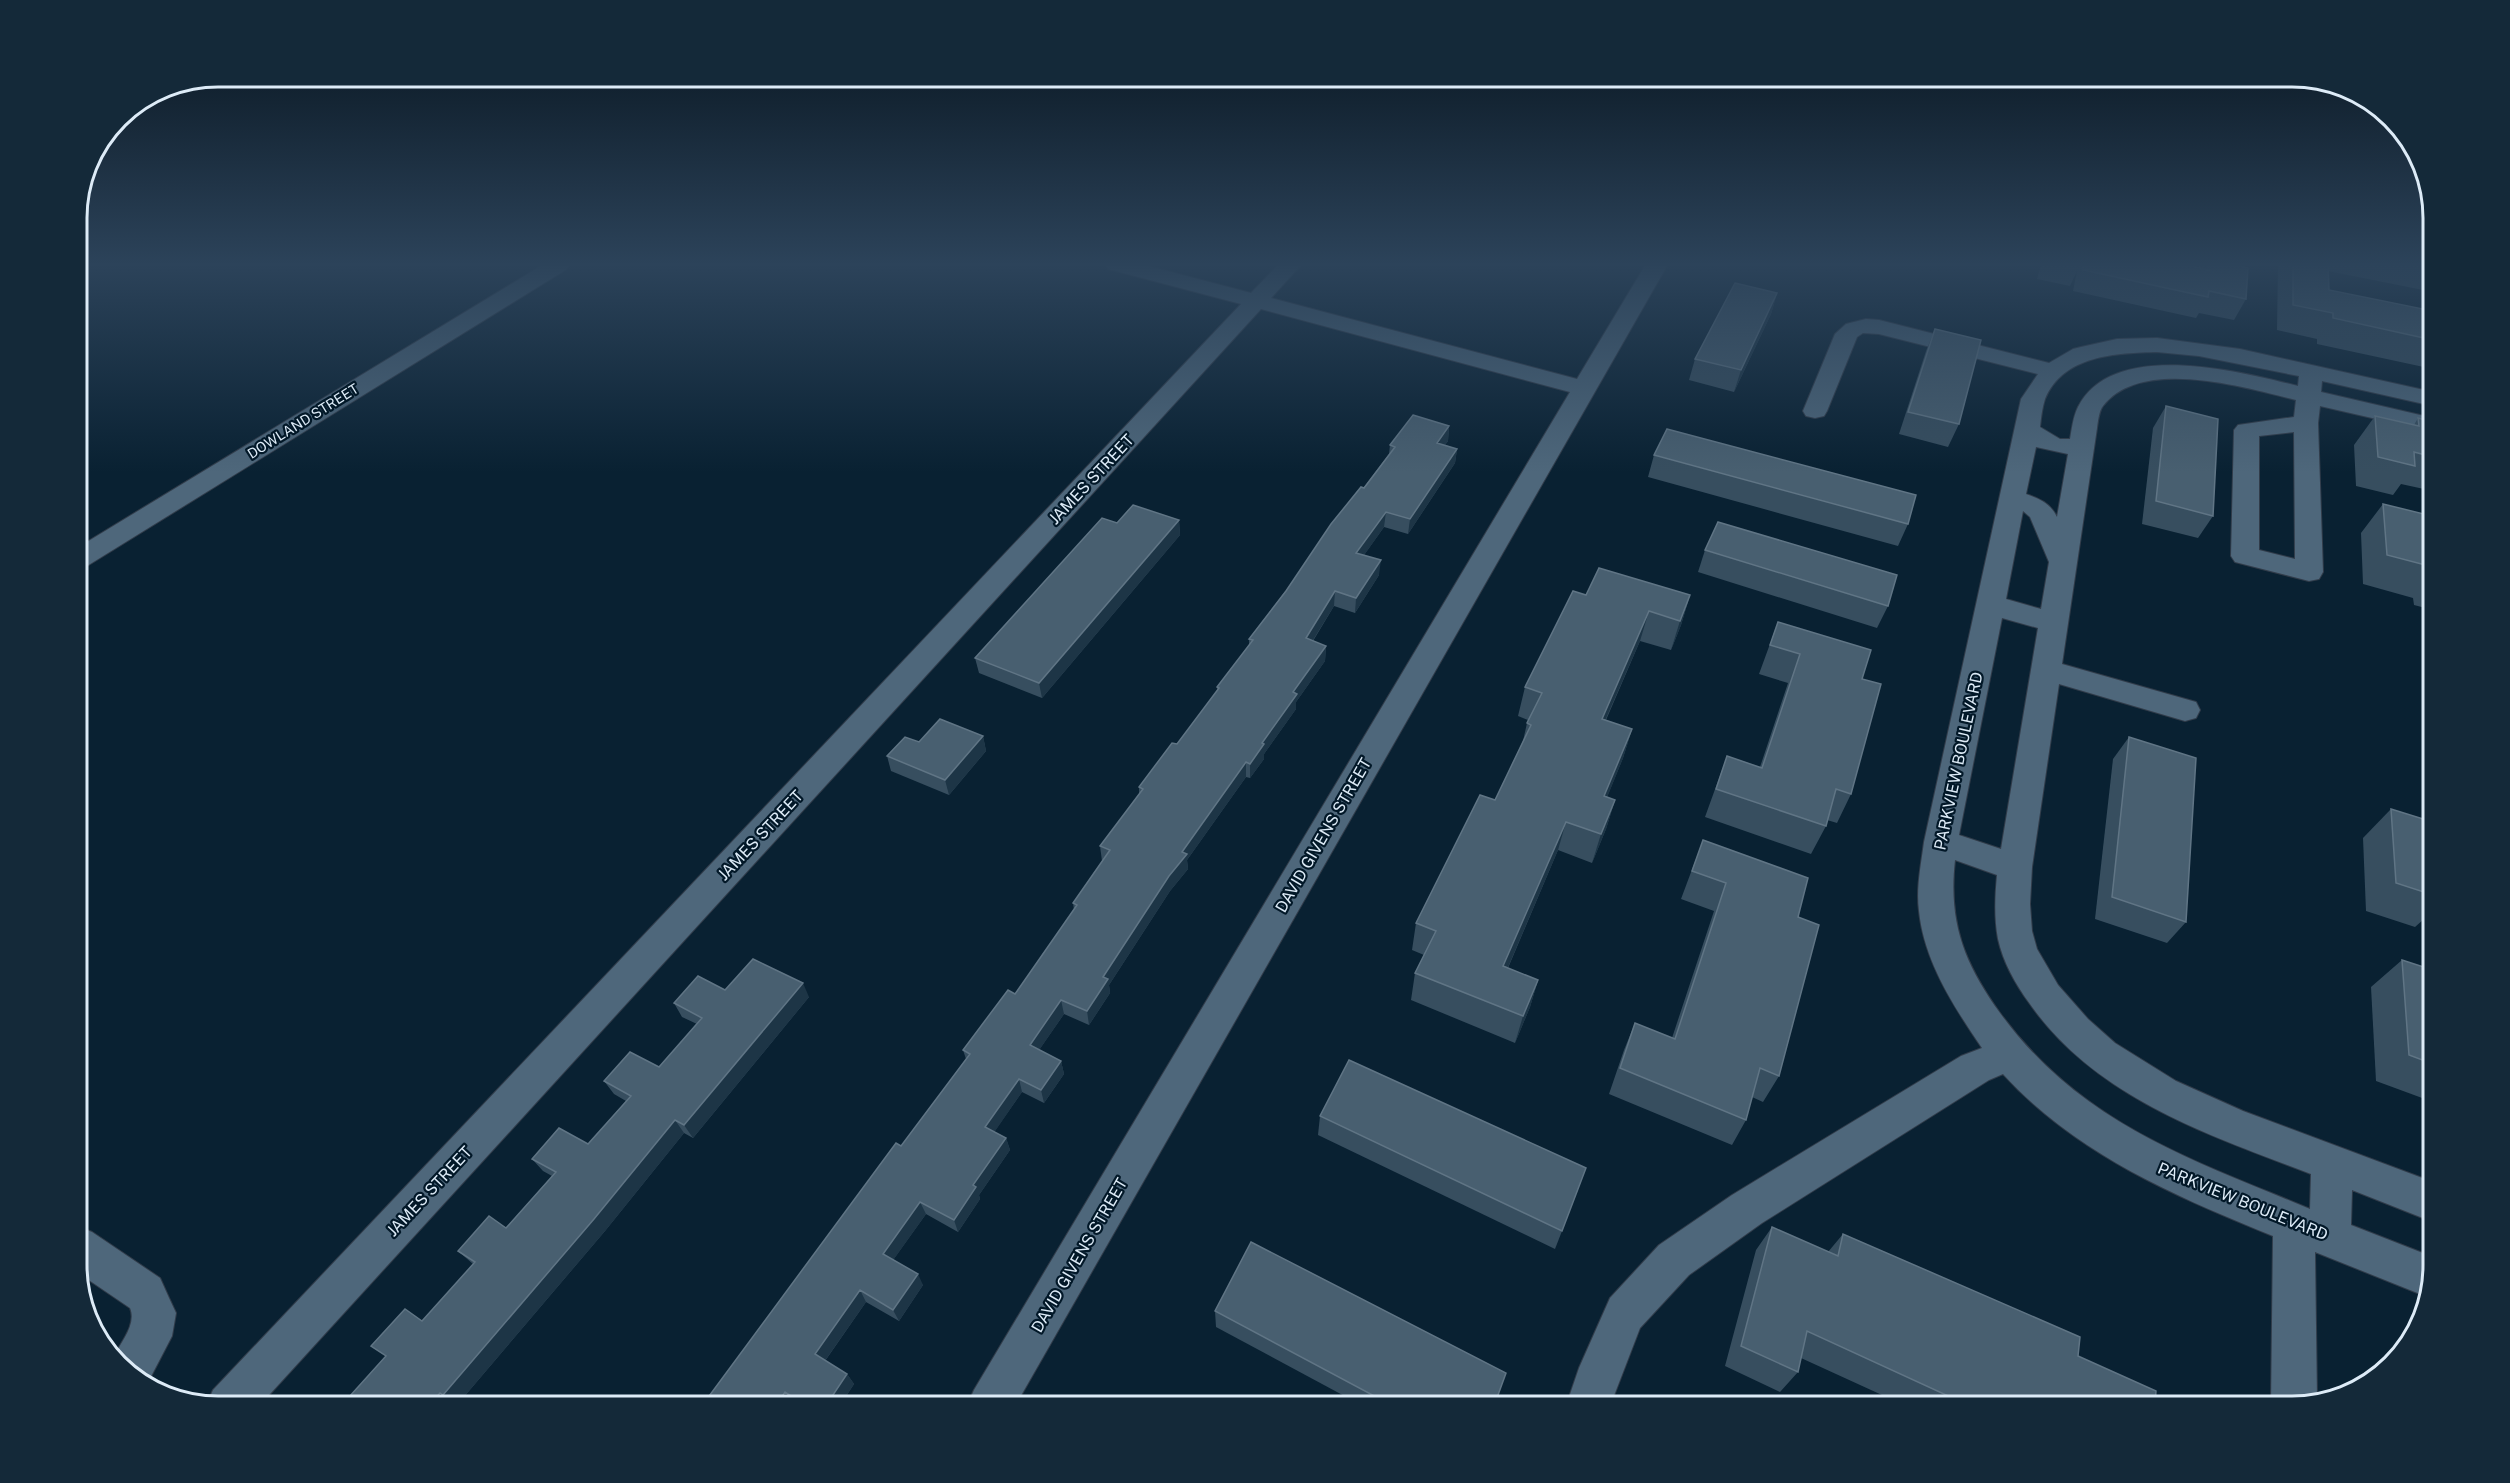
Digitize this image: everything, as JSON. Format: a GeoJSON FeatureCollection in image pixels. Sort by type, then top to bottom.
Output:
{"type":"FeatureCollection","features":[{"type":"Feature","properties":{"kind":"street","name":"DOWLAND STREET"},"geometry":{"type":"LineString","coordinates":[[87,554],[446,333]]}},
{"type":"Feature","properties":{"kind":"street","name":"JAMES STREET"},"geometry":{"type":"LineString","coordinates":[[239,1396],[1227,333]]}},
{"type":"Feature","properties":{"kind":"street"},"geometry":{"type":"LineString","coordinates":[[1378,333],[1583,388]]}},
{"type":"Feature","properties":{"kind":"street","name":"DAVID GIVENS STREET"},"geometry":{"type":"LineString","coordinates":[[996,1396],[1616,333]]}},
{"type":"Feature","properties":{"kind":"street"},"geometry":{"type":"LineString","coordinates":[[1815,411],[1848,333]]}},
{"type":"Feature","properties":{"kind":"street"},"geometry":{"type":"LineString","coordinates":[[1905,333],[2024,362],[2051,371]]}},
{"type":"Feature","properties":{"kind":"street","name":"PARKVIEW BOULEVARD"},"geometry":{"type":"LineString","coordinates":[[2423,399],[2309,397],[2224,353],[2147,345],[2090,352],[2068,360],[2051,371],[2036,390],[2027,429],[1936,875],[1936,909],[1948,957],[1986,1026],[2009,1054],[2066,1108],[2102,1136],[2147,1162],[2199,1186],[2423,1273]]}},
{"type":"Feature","properties":{"kind":"street","name":"PARKVIEW BOULEVARD"},"geometry":{"type":"LineString","coordinates":[[2423,423],[2220,376],[2191,373],[2152,373],[2138,376],[2113,385],[2093,402],[2088,413],[2082,444],[2015,867],[2012,905],[2017,941],[2033,981],[2058,1014],[2093,1049],[2132,1077],[2169,1098],[2221,1121],[2423,1198]]}},
{"type":"Feature","properties":{"kind":"street"},"geometry":{"type":"LineString","coordinates":[[2309,397],[2309,572],[2245,556],[2247,430],[2309,397]]}},
{"type":"Feature","properties":{"kind":"street"},"geometry":{"type":"LineString","coordinates":[[2027,429],[2046,443],[2058,448],[2082,444]]}},
{"type":"Feature","properties":{"kind":"street"},"geometry":{"type":"LineString","coordinates":[[2013,498],[2034,506],[2042,513],[2064,563]]}},
{"type":"Feature","properties":{"kind":"street"},"geometry":{"type":"LineString","coordinates":[[1991,605],[2055,623]]}},
{"type":"Feature","properties":{"kind":"street"},"geometry":{"type":"LineString","coordinates":[[2047,670],[2185,710]]}},
{"type":"Feature","properties":{"kind":"street"},"geometry":{"type":"LineString","coordinates":[[1941,842],[2015,867]]}},
{"type":"Feature","properties":{"kind":"street"},"geometry":{"type":"LineString","coordinates":[[1592,1396],[1625,1312],[1674,1260],[1747,1209],[1976,1068],[2009,1054]]}},
{"type":"Feature","properties":{"kind":"street"},"geometry":{"type":"LineString","coordinates":[[2295,1396],[2312,1230],[2332,1163]]}},
{"type":"Feature","properties":{"kind":"street"},"geometry":{"type":"LineString","coordinates":[[87,1254],[145,1293],[154,1313],[150,1336],[133,1365]]}},
{"type":"Feature","properties":{"kind":"building"},"geometry":{"type":"Polygon","coordinates":[[[1709,333],[1758,333],[1741,370],[1695,359],[1709,333]]]}},
{"type":"Feature","properties":{"kind":"building"},"geometry":{"type":"Polygon","coordinates":[[[1934,333],[1953,333],[1981,340],[1959,424],[1908,412],[1934,333]]]}},
{"type":"Feature","properties":{"kind":"building"},"geometry":{"type":"Polygon","coordinates":[[[2402,333],[2423,333],[2423,338],[2402,333]]]}},
{"type":"Feature","properties":{"kind":"building"},"geometry":{"type":"Polygon","coordinates":[[[2166,406],[2218,419],[2213,516],[2156,501],[2166,406]]]}},
{"type":"Feature","properties":{"kind":"building"},"geometry":{"type":"Polygon","coordinates":[[[1413,415],[1449,426],[1437,443],[1457,449],[1410,519],[1386,512],[1356,553],[1381,560],[1356,598],[1335,591],[1306,638],[1326,646],[1293,692],[1297,694],[1262,743],[1264,744],[1250,764],[1246,762],[1182,852],[1187,854],[1169,876],[1103,977],[1108,979],[1087,1011],[1061,1000],[1030,1045],[1061,1061],[1041,1090],[1019,1079],[985,1127],[1006,1138],[973,1185],[976,1187],[954,1220],[920,1202],[883,1254],[918,1274],[893,1310],[860,1290],[815,1354],[847,1374],[832,1396],[791,1396],[785,1392],[782,1396],[709,1396],[896,1143],[901,1146],[970,1054],[963,1050],[1008,990],[1015,994],[1077,905],[1073,903],[1110,850],[1100,846],[1143,789],[1139,787],[1172,743],[1177,744],[1219,688],[1217,687],[1253,640],[1249,639],[1286,591],[1331,524],[1361,487],[1364,488],[1395,447],[1390,445],[1413,415]]]}},
{"type":"Feature","properties":{"kind":"building"},"geometry":{"type":"Polygon","coordinates":[[[2375,416],[2419,426],[2418,418],[2423,419],[2423,454],[2414,452],[2415,466],[2378,457],[2375,416]]]}},
{"type":"Feature","properties":{"kind":"building"},"geometry":{"type":"Polygon","coordinates":[[[1667,429],[1916,495],[1908,524],[1654,455],[1667,429]]]}},
{"type":"Feature","properties":{"kind":"building"},"geometry":{"type":"Polygon","coordinates":[[[2383,504],[2423,514],[2423,564],[2387,555],[2383,504]]]}},
{"type":"Feature","properties":{"kind":"building"},"geometry":{"type":"Polygon","coordinates":[[[1133,505],[1179,520],[1039,683],[975,658],[1102,518],[1117,523],[1133,505]]]}},
{"type":"Feature","properties":{"kind":"building"},"geometry":{"type":"Polygon","coordinates":[[[1718,522],[1897,575],[1888,606],[1705,550],[1718,522]]]}},
{"type":"Feature","properties":{"kind":"building"},"geometry":{"type":"Polygon","coordinates":[[[1599,568],[1690,595],[1680,621],[1649,611],[1602,719],[1632,729],[1604,796],[1615,800],[1601,834],[1566,822],[1503,966],[1538,980],[1523,1016],[1415,973],[1436,931],[1416,923],[1480,795],[1495,800],[1531,725],[1527,723],[1542,693],[1525,687],[1573,591],[1586,595],[1599,568]]]}},
{"type":"Feature","properties":{"kind":"building"},"geometry":{"type":"Polygon","coordinates":[[[1778,622],[1871,650],[1862,679],[1881,684],[1851,794],[1836,789],[1826,826],[1716,789],[1727,756],[1762,768],[1800,654],[1770,645],[1778,622]]]}},
{"type":"Feature","properties":{"kind":"building"},"geometry":{"type":"Polygon","coordinates":[[[940,719],[983,736],[945,780],[887,756],[905,737],[919,742],[940,719]]]}},
{"type":"Feature","properties":{"kind":"building"},"geometry":{"type":"Polygon","coordinates":[[[2129,737],[2196,758],[2186,922],[2112,897],[2129,737]]]}},
{"type":"Feature","properties":{"kind":"building"},"geometry":{"type":"Polygon","coordinates":[[[2391,809],[2423,819],[2423,892],[2396,883],[2391,809]]]}},
{"type":"Feature","properties":{"kind":"building"},"geometry":{"type":"Polygon","coordinates":[[[1703,840],[1808,878],[1798,917],[1819,925],[1779,1076],[1760,1068],[1746,1120],[1620,1068],[1635,1023],[1675,1039],[1726,883],[1692,871],[1703,840]]]}},
{"type":"Feature","properties":{"kind":"building"},"geometry":{"type":"Polygon","coordinates":[[[753,959],[803,983],[684,1125],[675,1120],[594,1219],[443,1395],[440,1393],[437,1396],[350,1396],[386,1356],[371,1346],[405,1309],[422,1321],[475,1262],[458,1251],[489,1216],[506,1228],[556,1172],[532,1159],[559,1128],[588,1144],[631,1096],[604,1081],[630,1052],[659,1067],[702,1018],[674,1003],[698,976],[725,990],[753,959]]]}},
{"type":"Feature","properties":{"kind":"building"},"geometry":{"type":"Polygon","coordinates":[[[2402,960],[2423,967],[2423,1060],[2409,1055],[2402,960]]]}},
{"type":"Feature","properties":{"kind":"building"},"geometry":{"type":"Polygon","coordinates":[[[1349,1060],[1586,1168],[1562,1231],[1320,1116],[1349,1060]]]}},
{"type":"Feature","properties":{"kind":"building"},"geometry":{"type":"Polygon","coordinates":[[[1772,1227],[1838,1256],[1843,1234],[2080,1337],[2078,1356],[2156,1391],[2156,1396],[1948,1396],[1807,1331],[1798,1372],[1741,1346],[1772,1227]]]}},
{"type":"Feature","properties":{"kind":"building"},"geometry":{"type":"Polygon","coordinates":[[[1251,1242],[1506,1373],[1498,1396],[1374,1396],[1215,1311],[1251,1242]]]}}]}
